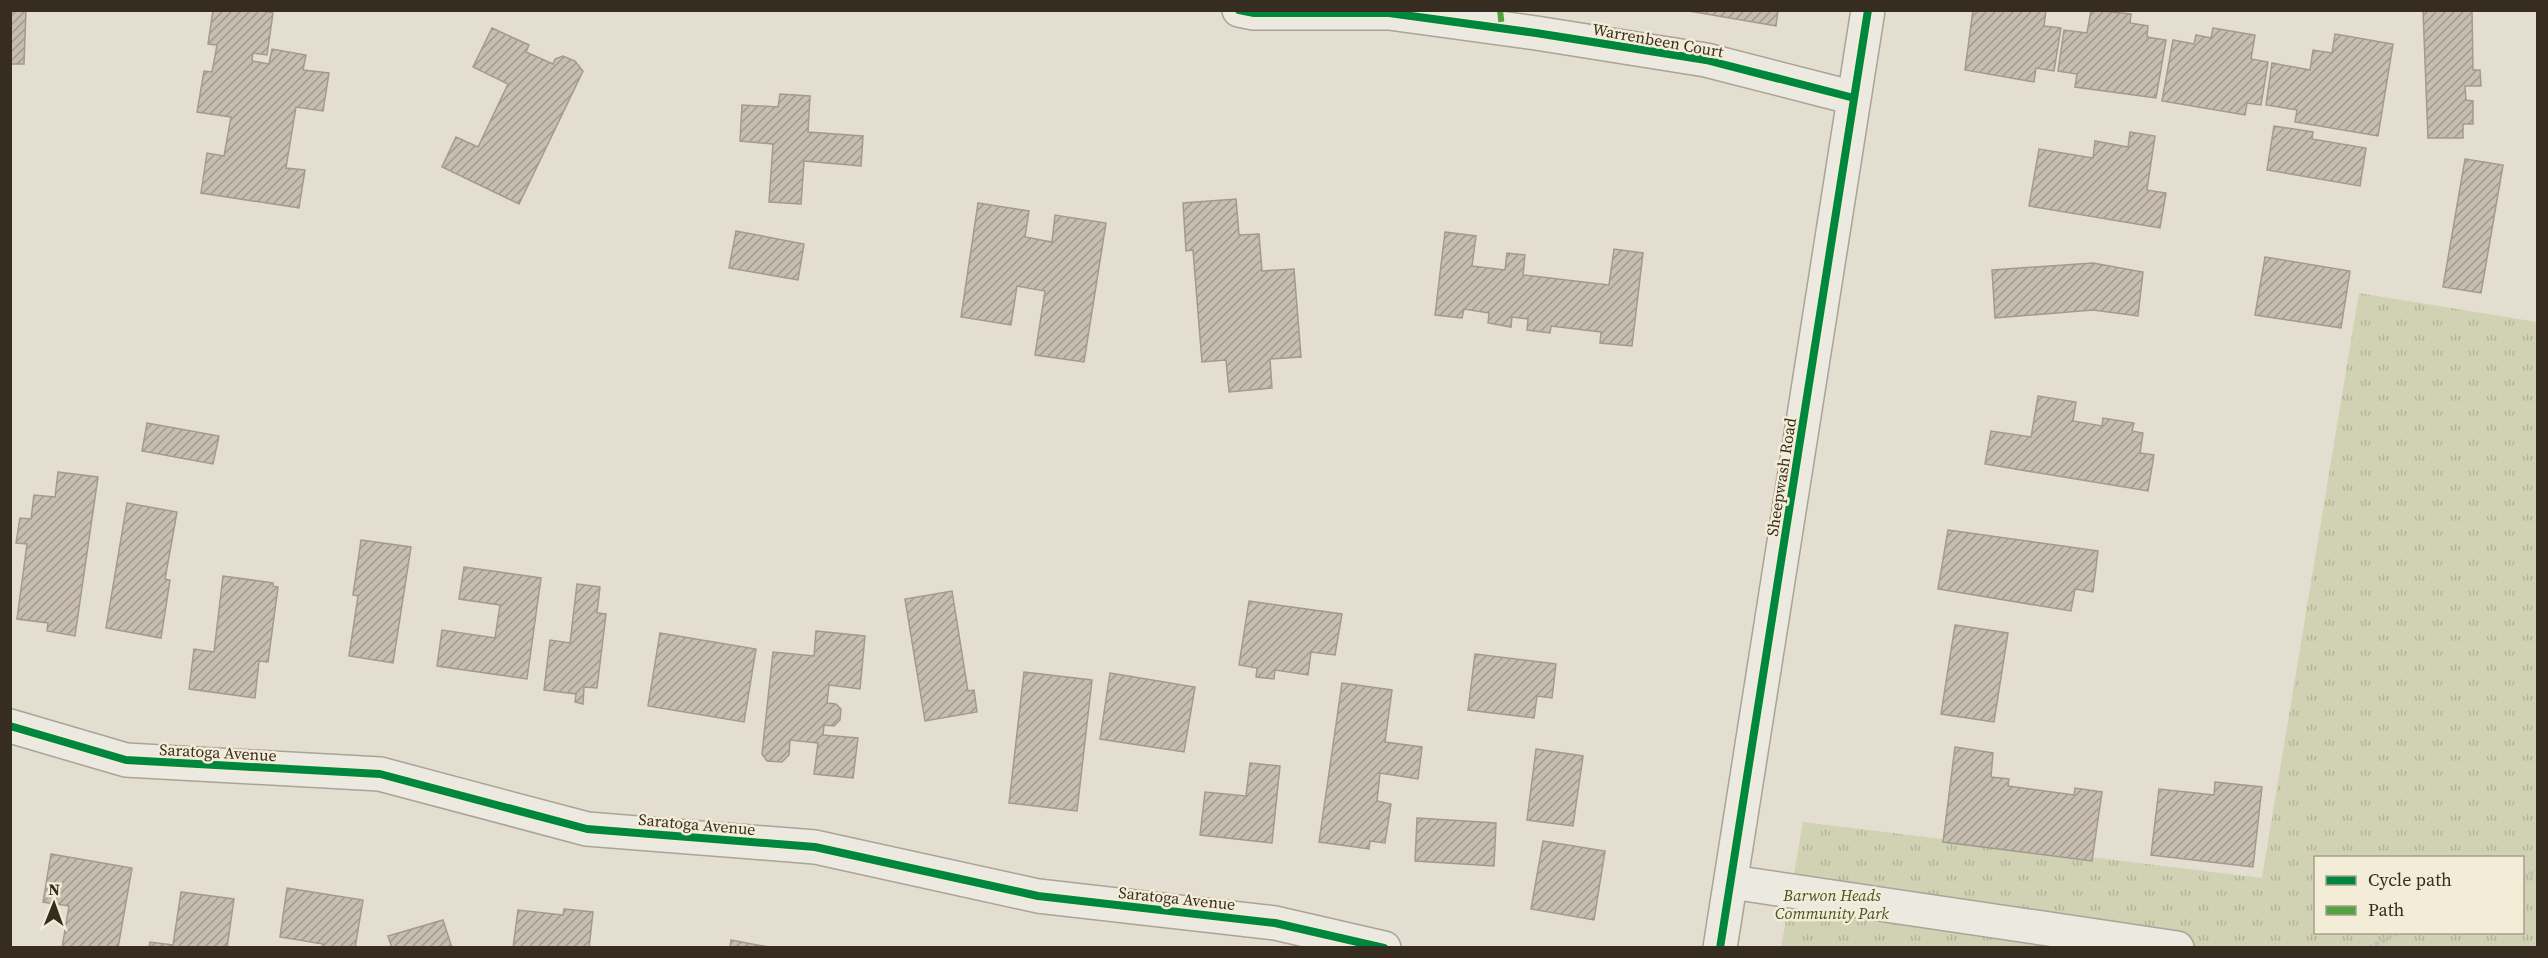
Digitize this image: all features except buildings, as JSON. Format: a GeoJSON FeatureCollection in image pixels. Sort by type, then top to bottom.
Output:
{"type":"FeatureCollection","features":[{"type":"Feature","properties":{"kind":"street","name":"Warrenbeen Court"},"geometry":{"type":"LineString","coordinates":[[1239,10],[1254,13],[1389,13],[1525,31],[1706,60],[1854,98]]}},
{"type":"Feature","properties":{"kind":"street","name":"Sheepwash Road"},"geometry":{"type":"LineString","coordinates":[[1720,948],[1868,10]]}},
{"type":"Feature","properties":{"kind":"street","name":"Saratoga Avenue"},"geometry":{"type":"LineString","coordinates":[[10,726],[126,760],[380,774],[587,829],[815,847],[1038,896],[1275,923],[1384,948]]}},
{"type":"Feature","properties":{"kind":"street"},"geometry":{"type":"LineString","coordinates":[[1731,882],[2177,948]]}},
{"type":"Feature","properties":{"kind":"path"},"geometry":{"type":"LineString","coordinates":[[2524,877],[2538,870]]}},
{"type":"Feature","properties":{"kind":"path"},"geometry":{"type":"LineString","coordinates":[[2368,948],[2399,934]]}},
{"type":"Feature","properties":{"kind":"green space","name":"Barwon Heads Community Park"},"geometry":{"type":"Polygon","coordinates":[[[2359,293],[2537,322],[2537,947],[1781,948],[1803,822],[2262,878],[2359,293]]]}},
{"type":"Feature","properties":{"kind":"marked path"},"geometry":{"type":"LineString","coordinates":[[1500,10],[1502,28]]}},
{"type":"Feature","properties":{"kind":"cycle path"},"geometry":{"type":"LineString","coordinates":[[1239,10],[1254,13],[1389,13],[1536,33],[1706,60],[1854,98]]}},
{"type":"Feature","properties":{"kind":"cycle path"},"geometry":{"type":"LineString","coordinates":[[1720,948],[1868,10]]}},
{"type":"Feature","properties":{"kind":"cycle path"},"geometry":{"type":"LineString","coordinates":[[10,726],[126,760],[380,774],[587,829],[815,847],[1038,896],[1275,923],[1384,948]]}}]}
